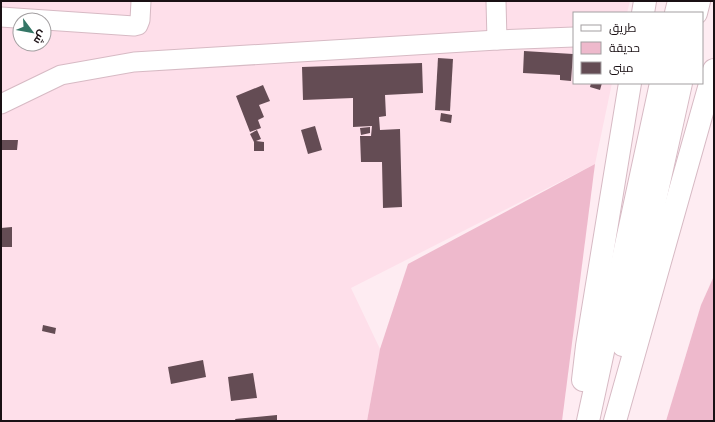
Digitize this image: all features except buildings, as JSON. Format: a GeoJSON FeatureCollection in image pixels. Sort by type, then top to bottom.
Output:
{"type":"FeatureCollection","features":[{"type":"Feature","properties":{"kind":"highway"},"geometry":{"type":"LineString","coordinates":[[643,12],[645,1]]}},
{"type":"Feature","properties":{"kind":"highway"},"geometry":{"type":"LineString","coordinates":[[676,12],[679,1]]}},
{"type":"Feature","properties":{"kind":"highway"},"geometry":{"type":"LineString","coordinates":[[696,12],[699,1]]}},
{"type":"Feature","properties":{"kind":"highway"},"geometry":{"type":"LineString","coordinates":[[615,421],[714,70]]}},
{"type":"Feature","properties":{"kind":"highway"},"geometry":{"type":"LineString","coordinates":[[579,421],[587,346],[630,84]]}},
{"type":"Feature","properties":{"kind":"highway"},"geometry":{"type":"LineString","coordinates":[[588,421],[661,84]]}},
{"type":"Feature","properties":{"kind":"highway"},"geometry":{"type":"LineString","coordinates":[[608,421],[634,292],[680,84]]}},
{"type":"Feature","properties":{"kind":"street"},"geometry":{"type":"LineString","coordinates":[[1,17],[134,26],[138,25],[140,20],[141,1]]}},
{"type":"Feature","properties":{"kind":"street"},"geometry":{"type":"LineString","coordinates":[[496,1],[497,40]]}},
{"type":"Feature","properties":{"kind":"street"},"geometry":{"type":"LineString","coordinates":[[1,104],[61,75],[134,62],[497,40],[573,37]]}},
{"type":"Feature","properties":{"kind":"shaded area"},"geometry":{"type":"Polygon","coordinates":[[[1,1],[630,1],[627,12],[573,12],[573,84],[612,84],[595,164],[351,288],[380,349],[367,421],[1,421],[1,1]]]}},
{"type":"Feature","properties":{"kind":"green space"},"geometry":{"type":"Polygon","coordinates":[[[595,164],[562,421],[367,421],[380,349],[408,264],[595,164]]]}},
{"type":"Feature","properties":{"kind":"green space"},"geometry":{"type":"Polygon","coordinates":[[[714,276],[714,421],[666,421],[701,305],[714,276]]]}}]}
